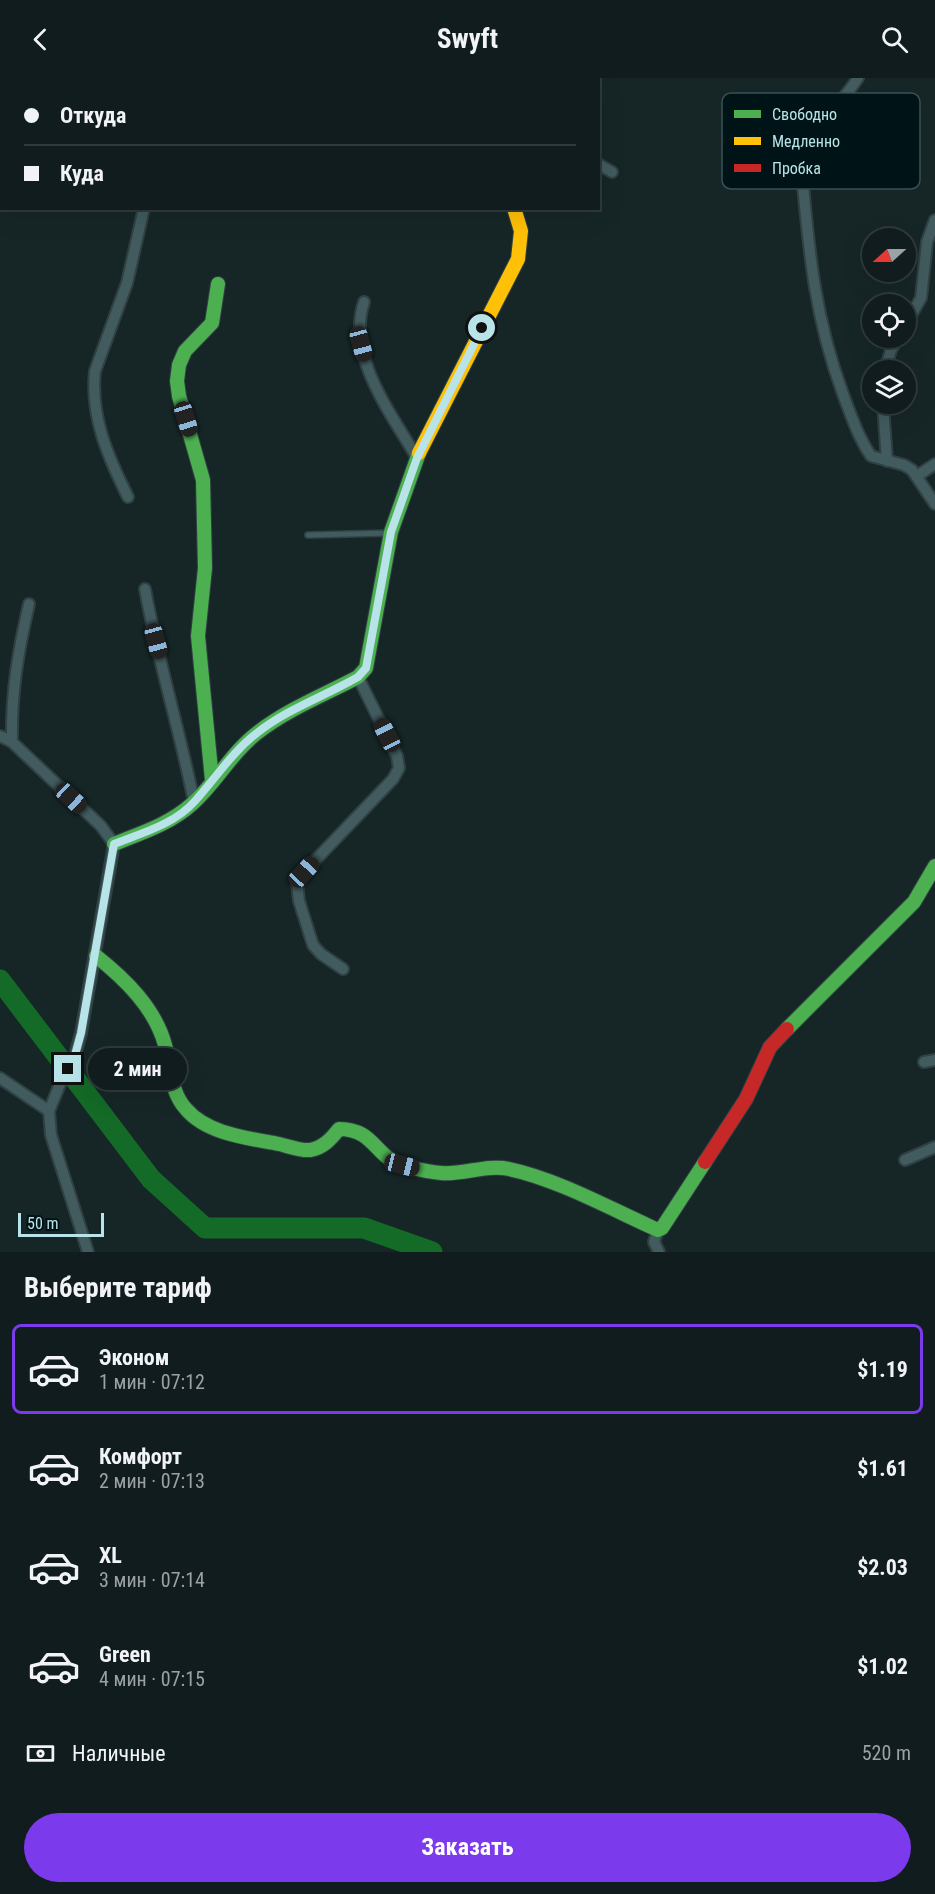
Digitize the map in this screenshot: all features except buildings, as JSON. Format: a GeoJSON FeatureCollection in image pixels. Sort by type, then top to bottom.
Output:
{"type":"FeatureCollection","features":[{"type":"Feature","properties":{"kind":"street"},"geometry":{"type":"LineString","coordinates":[[847,93],[858,78]]}},
{"type":"Feature","properties":{"kind":"street"},"geometry":{"type":"LineString","coordinates":[[600,165],[612,172]]}},
{"type":"Feature","properties":{"kind":"street"},"geometry":{"type":"LineString","coordinates":[[803,189],[813,288],[828,353],[862,442],[871,456],[904,465],[917,476],[935,504]]}},
{"type":"Feature","properties":{"kind":"street"},"geometry":{"type":"LineString","coordinates":[[128,497],[112,463],[96,417],[93,385],[94,371],[127,284],[144,210]]}},
{"type":"Feature","properties":{"kind":"street"},"geometry":{"type":"LineString","coordinates":[[114,844],[162,825],[194,802],[255,734],[277,719],[358,677],[366,668],[391,532],[417,458],[518,259],[521,231],[515,210]]}},
{"type":"Feature","properties":{"kind":"street"},"geometry":{"type":"LineString","coordinates":[[916,307],[921,298],[927,242],[935,220]]}},
{"type":"Feature","properties":{"kind":"street"},"geometry":{"type":"LineString","coordinates":[[212,780],[198,636],[205,568],[203,480],[179,396],[177,381],[179,364],[185,351],[212,323],[218,284]]}},
{"type":"Feature","properties":{"kind":"street"},"geometry":{"type":"LineString","coordinates":[[364,302],[359,317],[365,361],[376,387],[417,458]]}},
{"type":"Feature","properties":{"kind":"street"},"geometry":{"type":"LineString","coordinates":[[884,414],[887,461]]}},
{"type":"Feature","properties":{"kind":"street"},"geometry":{"type":"LineString","coordinates":[[917,476],[935,464]]}},
{"type":"Feature","properties":{"kind":"street"},"geometry":{"type":"LineString","coordinates":[[145,589],[194,802]]}},
{"type":"Feature","properties":{"kind":"street"},"geometry":{"type":"LineString","coordinates":[[12,742],[11,704],[15,666],[29,604]]}},
{"type":"Feature","properties":{"kind":"street"},"geometry":{"type":"LineString","coordinates":[[343,969],[321,954],[313,945],[299,901],[297,884],[304,872],[393,779],[399,768],[398,756],[358,677]]}},
{"type":"Feature","properties":{"kind":"street"},"geometry":{"type":"LineString","coordinates":[[0,736],[12,742],[101,826],[114,844],[96,956],[75,1055],[49,1111],[51,1135],[88,1252]]}},
{"type":"Feature","properties":{"kind":"street"},"geometry":{"type":"LineString","coordinates":[[96,956],[111,968],[147,1007],[161,1032],[174,1088],[181,1105],[213,1128],[304,1150],[313,1150],[323,1145],[339,1129],[351,1129],[366,1135],[384,1155],[402,1165],[441,1173],[495,1168],[509,1169],[559,1186],[657,1230],[662,1228],[746,1100],[771,1047],[858,956],[914,902],[935,866]]}},
{"type":"Feature","properties":{"kind":"street"},"geometry":{"type":"LineString","coordinates":[[924,1062],[935,1060]]}},
{"type":"Feature","properties":{"kind":"street"},"geometry":{"type":"LineString","coordinates":[[0,1078],[49,1111]]}},
{"type":"Feature","properties":{"kind":"street"},"geometry":{"type":"LineString","coordinates":[[904,1160],[935,1147]]}},
{"type":"Feature","properties":{"kind":"street"},"geometry":{"type":"LineString","coordinates":[[657,1230],[654,1242],[659,1252]]}},
{"type":"Feature","properties":{"kind":"lane"},"geometry":{"type":"LineString","coordinates":[[308,535],[391,532]]}},
{"type":"Feature","properties":{"kind":"waterway"},"geometry":{"type":"LineString","coordinates":[[0,980],[151,1179],[205,1228],[364,1228],[432,1252]]}},
{"type":"Feature","properties":{"kind":"traffic: fast"},"geometry":{"type":"LineString","coordinates":[[212,780],[198,636],[205,568],[203,480],[179,396],[177,381],[179,365],[185,351],[212,323],[218,284]]}},
{"type":"Feature","properties":{"kind":"traffic: fast"},"geometry":{"type":"LineString","coordinates":[[114,844],[155,827],[183,811],[201,796],[239,750],[257,733],[294,709],[358,677],[366,668],[391,532],[419,453]]}},
{"type":"Feature","properties":{"kind":"traffic: fast"},"geometry":{"type":"LineString","coordinates":[[787,1029],[914,902],[935,866]]}},
{"type":"Feature","properties":{"kind":"traffic: fast"},"geometry":{"type":"LineString","coordinates":[[96,956],[138,995],[154,1019],[165,1045],[174,1087],[186,1109],[205,1124],[229,1134],[306,1150],[323,1145],[339,1129],[351,1130],[367,1138],[386,1156],[404,1166],[441,1173],[492,1168],[509,1169],[565,1187],[658,1230],[662,1228],[705,1162]]}},
{"type":"Feature","properties":{"kind":"traffic: slow"},"geometry":{"type":"LineString","coordinates":[[419,453],[518,259],[521,231],[515,210]]}},
{"type":"Feature","properties":{"kind":"traffic: jam"},"geometry":{"type":"LineString","coordinates":[[705,1162],[746,1099],[770,1047],[787,1029]]}},
{"type":"Feature","properties":{"kind":"route"},"geometry":{"type":"LineString","coordinates":[[68,1069],[75,1055],[81,1033],[114,844],[162,825],[182,813],[255,734],[277,719],[358,677],[366,668],[391,532],[417,458],[482,328]]}}]}
